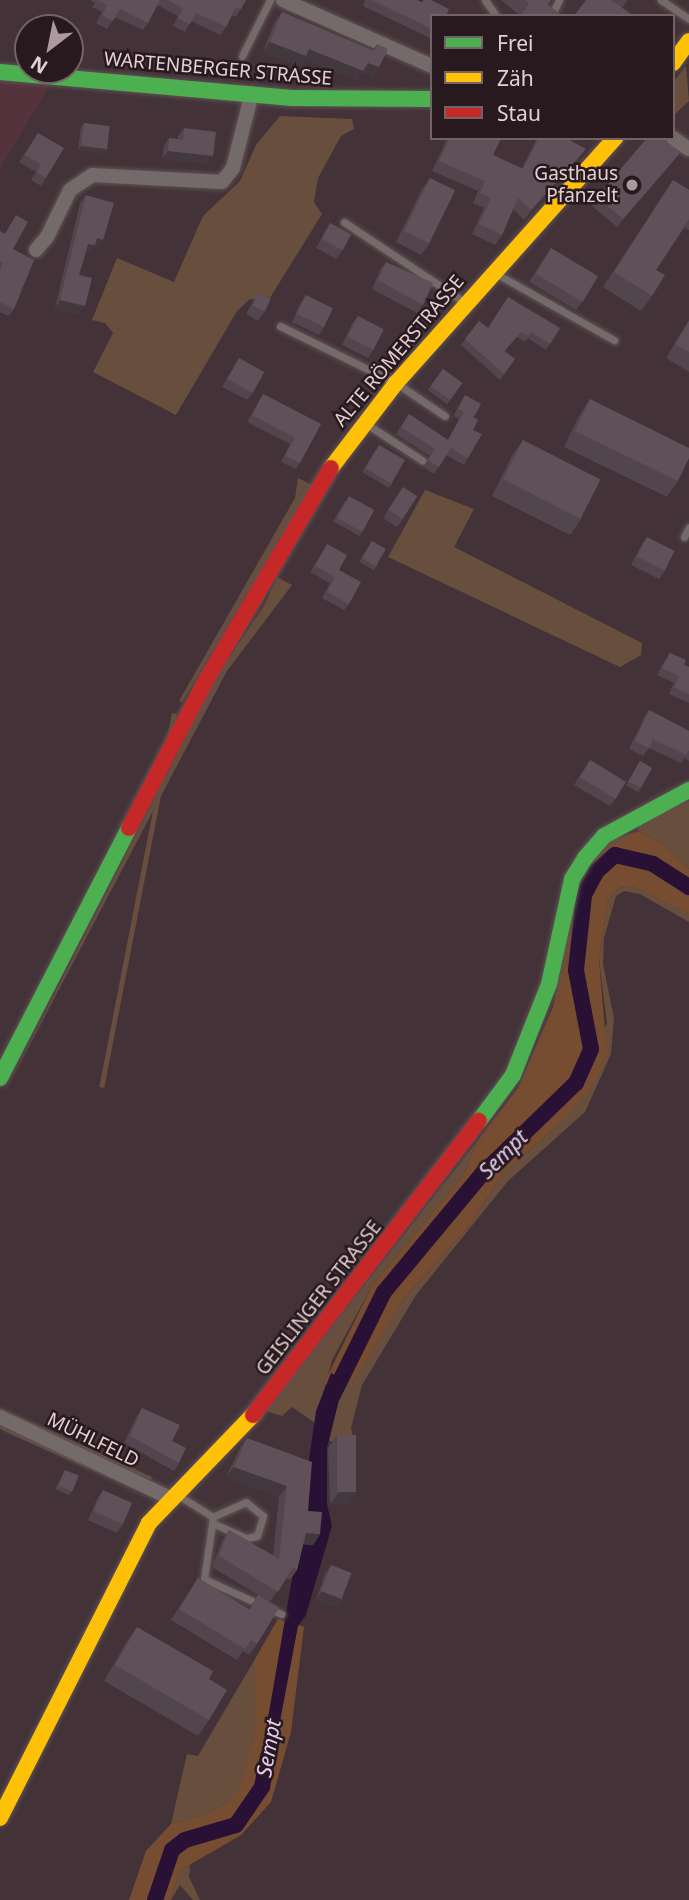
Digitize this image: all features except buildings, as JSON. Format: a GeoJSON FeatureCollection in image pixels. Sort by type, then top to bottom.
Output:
{"type":"FeatureCollection","features":[{"type":"Feature","properties":{"kind":"main road"},"geometry":{"type":"LineString","coordinates":[[675,58],[689,41]]}},
{"type":"Feature","properties":{"kind":"main road","name":"WARTENBERGER STRASSE"},"geometry":{"type":"LineString","coordinates":[[0,72],[355,101],[430,99]]}},
{"type":"Feature","properties":{"kind":"main road","name":"ALTE RÖMERSTRASSE"},"geometry":{"type":"LineString","coordinates":[[0,1078],[137,810],[245,614],[363,422],[494,272],[557,207],[612,140]]}},
{"type":"Feature","properties":{"kind":"main road","name":"GEISLINGER STRASSE"},"geometry":{"type":"LineString","coordinates":[[0,1818],[130,1553],[170,1498],[249,1420],[300,1359],[513,1075],[549,984],[572,879],[604,836],[689,790]]}},
{"type":"Feature","properties":{"kind":"street"},"geometry":{"type":"LineString","coordinates":[[292,2],[430,65]]}},
{"type":"Feature","properties":{"kind":"street"},"geometry":{"type":"LineString","coordinates":[[36,250],[47,237],[70,190],[92,175],[222,182],[233,168],[252,93]]}},
{"type":"Feature","properties":{"kind":"street","name":"MÜHLFELD"},"geometry":{"type":"LineString","coordinates":[[0,1417],[170,1498]]}},
{"type":"Feature","properties":{"kind":"lane"},"geometry":{"type":"LineString","coordinates":[[243,56],[270,0]]}},
{"type":"Feature","properties":{"kind":"lane"},"geometry":{"type":"LineString","coordinates":[[661,0],[689,19]]}},
{"type":"Feature","properties":{"kind":"lane"},"geometry":{"type":"LineString","coordinates":[[344,222],[467,303]]}},
{"type":"Feature","properties":{"kind":"lane"},"geometry":{"type":"LineString","coordinates":[[494,272],[614,340]]}},
{"type":"Feature","properties":{"kind":"lane"},"geometry":{"type":"LineString","coordinates":[[280,326],[396,383],[445,416]]}},
{"type":"Feature","properties":{"kind":"lane"},"geometry":{"type":"LineString","coordinates":[[363,422],[423,461]]}},
{"type":"Feature","properties":{"kind":"lane"},"geometry":{"type":"LineString","coordinates":[[684,537],[689,527]]}},
{"type":"Feature","properties":{"kind":"lane"},"geometry":{"type":"LineString","coordinates":[[170,1498],[184,1497],[213,1520],[246,1538],[257,1536],[263,1516],[246,1503],[213,1520]]}},
{"type":"Feature","properties":{"kind":"lane"},"geometry":{"type":"LineString","coordinates":[[213,1520],[204,1579],[281,1614]]}},
{"type":"Feature","properties":{"kind":"shaded area"},"geometry":{"type":"Polygon","coordinates":[[[686,66],[689,101],[675,114],[675,80],[686,66]]]}},
{"type":"Feature","properties":{"kind":"shaded area"},"geometry":{"type":"Polygon","coordinates":[[[0,81],[50,85],[0,169],[0,81]]]}},
{"type":"Feature","properties":{"kind":"shaded area"},"geometry":{"type":"Polygon","coordinates":[[[280,116],[352,119],[354,129],[341,136],[318,178],[314,202],[322,214],[268,301],[250,299],[237,311],[176,415],[93,372],[113,333],[105,323],[92,320],[117,258],[174,282],[203,216],[240,181],[256,145],[280,116]]]}},
{"type":"Feature","properties":{"kind":"shaded area"},"geometry":{"type":"Polygon","coordinates":[[[298,478],[312,485],[182,702],[179,701],[295,498],[298,478]]]}},
{"type":"Feature","properties":{"kind":"shaded area"},"geometry":{"type":"Polygon","coordinates":[[[425,490],[474,509],[454,547],[642,643],[641,655],[620,667],[388,557],[425,490]]]}},
{"type":"Feature","properties":{"kind":"shaded area"},"geometry":{"type":"Polygon","coordinates":[[[277,577],[292,585],[227,671],[0,1101],[216,678],[265,604],[277,577]]]}},
{"type":"Feature","properties":{"kind":"shaded area"},"geometry":{"type":"Polygon","coordinates":[[[172,713],[177,714],[104,1088],[99,1087],[172,713]]]}},
{"type":"Feature","properties":{"kind":"shaded area"},"geometry":{"type":"Polygon","coordinates":[[[689,801],[689,869],[664,845],[638,831],[639,822],[689,801]]]}},
{"type":"Feature","properties":{"kind":"shaded area"},"geometry":{"type":"Polygon","coordinates":[[[638,831],[664,845],[689,869],[689,914],[632,886],[619,888],[608,900],[599,960],[607,1054],[597,1079],[564,1120],[503,1173],[467,1229],[405,1297],[352,1384],[323,1385],[372,1286],[463,1176],[478,1140],[518,1088],[553,1007],[577,890],[604,843],[638,831]]]}},
{"type":"Feature","properties":{"kind":"shaded area"},"geometry":{"type":"Polygon","coordinates":[[[632,886],[689,914],[689,922],[640,894],[624,891],[616,896],[604,938],[603,964],[614,1018],[611,1054],[585,1112],[508,1181],[416,1295],[362,1385],[351,1428],[354,1443],[329,1441],[342,1384],[352,1384],[405,1297],[467,1229],[503,1173],[564,1120],[607,1023],[599,960],[608,900],[619,888],[632,886]]]}},
{"type":"Feature","properties":{"kind":"shaded area"},"geometry":{"type":"Polygon","coordinates":[[[478,1140],[463,1176],[372,1286],[332,1360],[315,1423],[292,1407],[282,1416],[266,1411],[478,1140]]]}},
{"type":"Feature","properties":{"kind":"shaded area"},"geometry":{"type":"Polygon","coordinates":[[[0,1408],[152,1477],[151,1480],[0,1414],[0,1408]]]}},
{"type":"Feature","properties":{"kind":"shaded area"},"geometry":{"type":"Polygon","coordinates":[[[0,1422],[132,1483],[132,1488],[0,1429],[0,1422]]]}},
{"type":"Feature","properties":{"kind":"shaded area"},"geometry":{"type":"Polygon","coordinates":[[[278,1619],[304,1627],[291,1732],[271,1802],[241,1835],[179,1871],[171,1900],[129,1900],[146,1851],[171,1824],[205,1815],[228,1802],[240,1786],[255,1734],[255,1659],[278,1619]]]}},
{"type":"Feature","properties":{"kind":"shaded area"},"geometry":{"type":"Polygon","coordinates":[[[255,1659],[255,1734],[241,1786],[228,1802],[205,1815],[171,1824],[187,1754],[198,1756],[255,1659]]]}},
{"type":"Feature","properties":{"kind":"shaded area"},"geometry":{"type":"Polygon","coordinates":[[[190,1865],[189,1877],[200,1900],[193,1900],[180,1885],[171,1900],[179,1871],[190,1865]]]}},
{"type":"Feature","properties":{"kind":"water"},"geometry":{"type":"Polygon","coordinates":[[[331,1373],[344,1380],[327,1448],[327,1504],[332,1526],[306,1615],[298,1626],[269,1780],[258,1776],[298,1544],[313,1545],[300,1521],[316,1411],[331,1373]]]}},
{"type":"Feature","properties":{"kind":"waterway","name":"Sempt"},"geometry":{"type":"LineString","coordinates":[[333,1395],[384,1292],[482,1174],[576,1083],[591,1049],[576,970],[584,895],[597,871],[615,855],[653,864],[689,887]]}},
{"type":"Feature","properties":{"kind":"waterway","name":"Sempt"},"geometry":{"type":"LineString","coordinates":[[155,1900],[172,1850],[185,1840],[236,1825],[262,1787],[268,1757]]}},
{"type":"Feature","properties":{"kind":"traffic: fast"},"geometry":{"type":"LineString","coordinates":[[0,72],[292,98],[430,99]]}},
{"type":"Feature","properties":{"kind":"traffic: fast"},"geometry":{"type":"LineString","coordinates":[[479,1121],[513,1075],[549,984],[572,879],[585,858],[604,836],[689,790]]}},
{"type":"Feature","properties":{"kind":"traffic: fast"},"geometry":{"type":"LineString","coordinates":[[0,1078],[129,828]]}},
{"type":"Feature","properties":{"kind":"traffic: slow"},"geometry":{"type":"LineString","coordinates":[[675,60],[689,41]]}},
{"type":"Feature","properties":{"kind":"traffic: slow"},"geometry":{"type":"LineString","coordinates":[[331,468],[396,383],[613,140]]}},
{"type":"Feature","properties":{"kind":"traffic: slow"},"geometry":{"type":"LineString","coordinates":[[0,1818],[149,1523],[253,1415]]}},
{"type":"Feature","properties":{"kind":"traffic: jam"},"geometry":{"type":"LineString","coordinates":[[129,828],[206,680],[331,468]]}},
{"type":"Feature","properties":{"kind":"traffic: jam"},"geometry":{"type":"LineString","coordinates":[[253,1415],[479,1121]]}},
{"type":"Feature","properties":{"kind":"place","name":"Gasthaus Pfanzelt"},"geometry":{"type":"Point","coordinates":[632,185]}}]}
